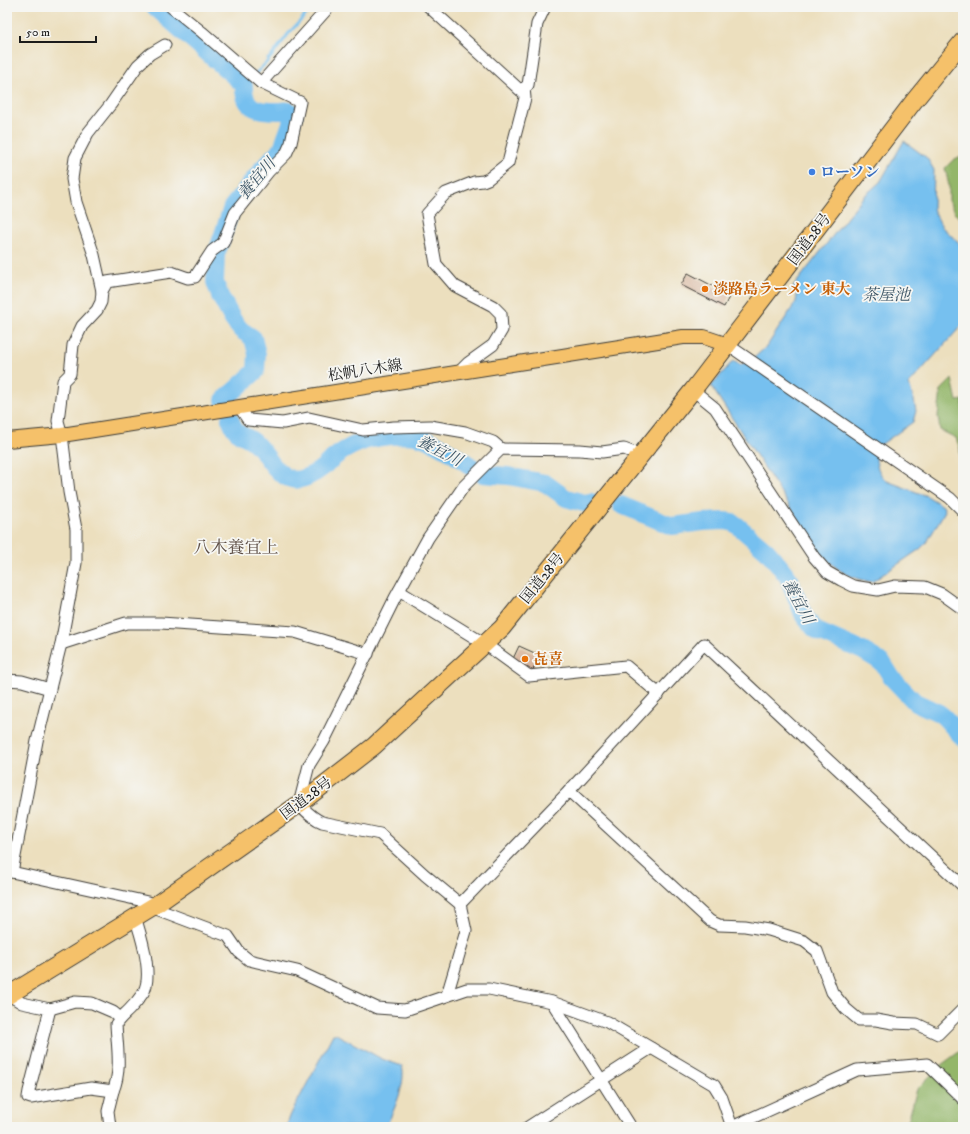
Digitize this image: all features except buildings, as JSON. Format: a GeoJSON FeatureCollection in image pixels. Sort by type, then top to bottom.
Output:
{"type":"FeatureCollection","features":[{"type":"Feature","properties":{"kind":"highway","name":"国道28号"},"geometry":{"type":"LineString","coordinates":[[8,996],[154,906],[299,804],[374,746],[502,628],[693,390],[909,107],[963,41]]}},
{"type":"Feature","properties":{"kind":"main road","name":"松帆八木線"},"geometry":{"type":"LineString","coordinates":[[7,440],[62,435],[240,408],[683,337],[704,337],[728,345]]}},
{"type":"Feature","properties":{"kind":"street"},"geometry":{"type":"LineString","coordinates":[[102,291],[107,282],[171,272],[188,278],[195,278],[212,251],[224,242],[235,213],[269,171],[286,154],[291,143],[300,102],[260,82],[171,7]]}},
{"type":"Feature","properties":{"kind":"street"},"geometry":{"type":"LineString","coordinates":[[260,82],[329,7]]}},
{"type":"Feature","properties":{"kind":"street"},"geometry":{"type":"LineString","coordinates":[[429,7],[521,91],[528,85],[537,24],[545,7]]}},
{"type":"Feature","properties":{"kind":"street"},"geometry":{"type":"LineString","coordinates":[[165,45],[150,54],[138,65],[111,104],[88,133],[75,158],[72,179],[76,202],[94,255],[102,291],[101,302],[82,326],[73,345],[70,374],[62,382],[58,421],[62,435],[69,492],[76,529],[76,563],[61,644],[10,871],[154,906],[228,936],[238,952],[248,960],[297,972],[377,1008],[405,1010],[467,989],[489,989],[552,1002],[607,1022],[714,1085],[722,1098],[732,1127],[857,1070],[927,1064],[963,1099]]}},
{"type":"Feature","properties":{"kind":"street"},"geometry":{"type":"LineString","coordinates":[[459,372],[468,363],[493,345],[502,330],[501,314],[493,306],[455,286],[436,264],[427,214],[446,193],[474,182],[488,179],[508,163],[525,98],[524,88]]}},
{"type":"Feature","properties":{"kind":"street"},"geometry":{"type":"LineString","coordinates":[[728,345],[950,498],[963,511]]}},
{"type":"Feature","properties":{"kind":"street"},"geometry":{"type":"LineString","coordinates":[[693,390],[715,408],[814,557],[827,572],[853,586],[878,590],[895,586],[925,587],[942,594],[963,609]]}},
{"type":"Feature","properties":{"kind":"street"},"geometry":{"type":"LineString","coordinates":[[240,408],[248,420],[283,423],[310,418],[363,430],[430,426],[465,432],[493,442],[501,450]]}},
{"type":"Feature","properties":{"kind":"street"},"geometry":{"type":"LineString","coordinates":[[447,995],[466,931],[460,904],[425,876],[380,834],[314,819],[299,804],[309,765],[324,741],[399,591],[428,538],[464,486],[501,450],[580,450],[602,452],[624,449],[640,455]]}},
{"type":"Feature","properties":{"kind":"street"},"geometry":{"type":"LineString","coordinates":[[399,591],[485,644],[529,676],[626,666],[659,694]]}},
{"type":"Feature","properties":{"kind":"street"},"geometry":{"type":"LineString","coordinates":[[61,644],[126,623],[161,623],[295,632],[368,654]]}},
{"type":"Feature","properties":{"kind":"street"},"geometry":{"type":"LineString","coordinates":[[460,904],[569,791],[704,644],[963,886]]}},
{"type":"Feature","properties":{"kind":"street"},"geometry":{"type":"LineString","coordinates":[[7,680],[22,681],[50,689]]}},
{"type":"Feature","properties":{"kind":"street"},"geometry":{"type":"LineString","coordinates":[[569,791],[710,921],[719,925],[746,926],[769,930],[804,941],[817,952],[832,992],[846,1009],[859,1020],[917,1024],[938,1034],[963,1009]]}},
{"type":"Feature","properties":{"kind":"street"},"geometry":{"type":"LineString","coordinates":[[110,1127],[108,1111],[116,1083],[118,1068],[116,1024],[120,1018],[130,1010],[144,991],[147,975],[145,950],[136,917]]}},
{"type":"Feature","properties":{"kind":"street"},"geometry":{"type":"LineString","coordinates":[[8,996],[22,1003],[50,1009],[76,1002],[92,1002],[113,1012],[120,1018]]}},
{"type":"Feature","properties":{"kind":"street"},"geometry":{"type":"LineString","coordinates":[[552,1002],[631,1127]]}},
{"type":"Feature","properties":{"kind":"street"},"geometry":{"type":"LineString","coordinates":[[50,1009],[28,1097],[31,1098],[91,1088],[113,1091]]}},
{"type":"Feature","properties":{"kind":"street"},"geometry":{"type":"LineString","coordinates":[[528,1127],[651,1048]]}},
{"type":"Feature","properties":{"kind":"green space"},"geometry":{"type":"Polygon","coordinates":[[[963,155],[963,222],[955,213],[949,201],[949,186],[945,168],[953,160],[963,155]]]}},
{"type":"Feature","properties":{"kind":"green space"},"geometry":{"type":"Polygon","coordinates":[[[952,379],[957,401],[963,400],[963,464],[960,463],[960,449],[956,438],[940,430],[938,416],[941,390],[952,379]]]}},
{"type":"Feature","properties":{"kind":"green space"},"geometry":{"type":"Polygon","coordinates":[[[963,1049],[963,1127],[903,1127],[909,1118],[917,1089],[941,1065],[963,1049]]]}},
{"type":"Feature","properties":{"kind":"water","name":"茶屋池"},"geometry":{"type":"Polygon","coordinates":[[[904,141],[927,158],[934,170],[933,209],[942,227],[959,243],[963,250],[963,324],[909,384],[916,411],[913,422],[879,446],[876,455],[878,470],[887,481],[927,496],[943,506],[945,511],[927,542],[920,549],[872,582],[857,579],[844,573],[821,554],[711,386],[733,361],[741,365],[755,357],[767,346],[796,302],[797,295],[793,287],[863,197],[880,182],[904,141]]]}},
{"type":"Feature","properties":{"kind":"water"},"geometry":{"type":"Polygon","coordinates":[[[333,1034],[336,1034],[382,1059],[402,1066],[403,1081],[401,1089],[386,1127],[286,1127],[291,1114],[333,1034]]]}},
{"type":"Feature","properties":{"kind":"waterway","name":"養宜川"},"geometry":{"type":"LineString","coordinates":[[155,7],[244,85],[244,93],[249,104],[259,109],[290,111],[294,115],[282,148],[262,169],[232,207],[216,255],[215,282],[220,296],[233,320],[241,330],[253,338],[257,354],[256,371],[224,401]]}},
{"type":"Feature","properties":{"kind":"waterway"},"geometry":{"type":"LineString","coordinates":[[255,74],[269,60],[268,59],[289,33],[313,7]]}},
{"type":"Feature","properties":{"kind":"waterway"},"geometry":{"type":"LineString","coordinates":[[244,85],[251,78]]}},
{"type":"Feature","properties":{"kind":"waterway","name":"養宜川"},"geometry":{"type":"LineString","coordinates":[[230,419],[236,431],[253,441],[280,473],[285,477],[295,480],[311,475],[348,448],[359,443],[380,437],[406,435],[419,437],[433,442],[472,467]]}},
{"type":"Feature","properties":{"kind":"waterway","name":"養宜川"},"geometry":{"type":"LineString","coordinates":[[482,474],[508,476],[545,483],[566,498],[584,503],[591,502]]}},
{"type":"Feature","properties":{"kind":"waterway","name":"養宜川"},"geometry":{"type":"LineString","coordinates":[[621,505],[672,526],[724,521],[732,522],[738,526],[767,551],[788,577],[804,616],[814,628],[819,632],[863,651],[878,660],[884,665],[892,678],[915,702],[939,713],[963,738]]}},
{"type":"Feature","properties":{"kind":"place","name":"ローソン"},"geometry":{"type":"Point","coordinates":[812,172]}},
{"type":"Feature","properties":{"kind":"place","name":"淡路島ラーメン 東大"},"geometry":{"type":"Point","coordinates":[705,289]}},
{"type":"Feature","properties":{"kind":"place","name":"㐂喜"},"geometry":{"type":"Point","coordinates":[525,659]}},
{"type":"Feature","properties":{"kind":"district","name":"八木養宜上"},"geometry":{"type":"Point","coordinates":[236,547]}}]}
